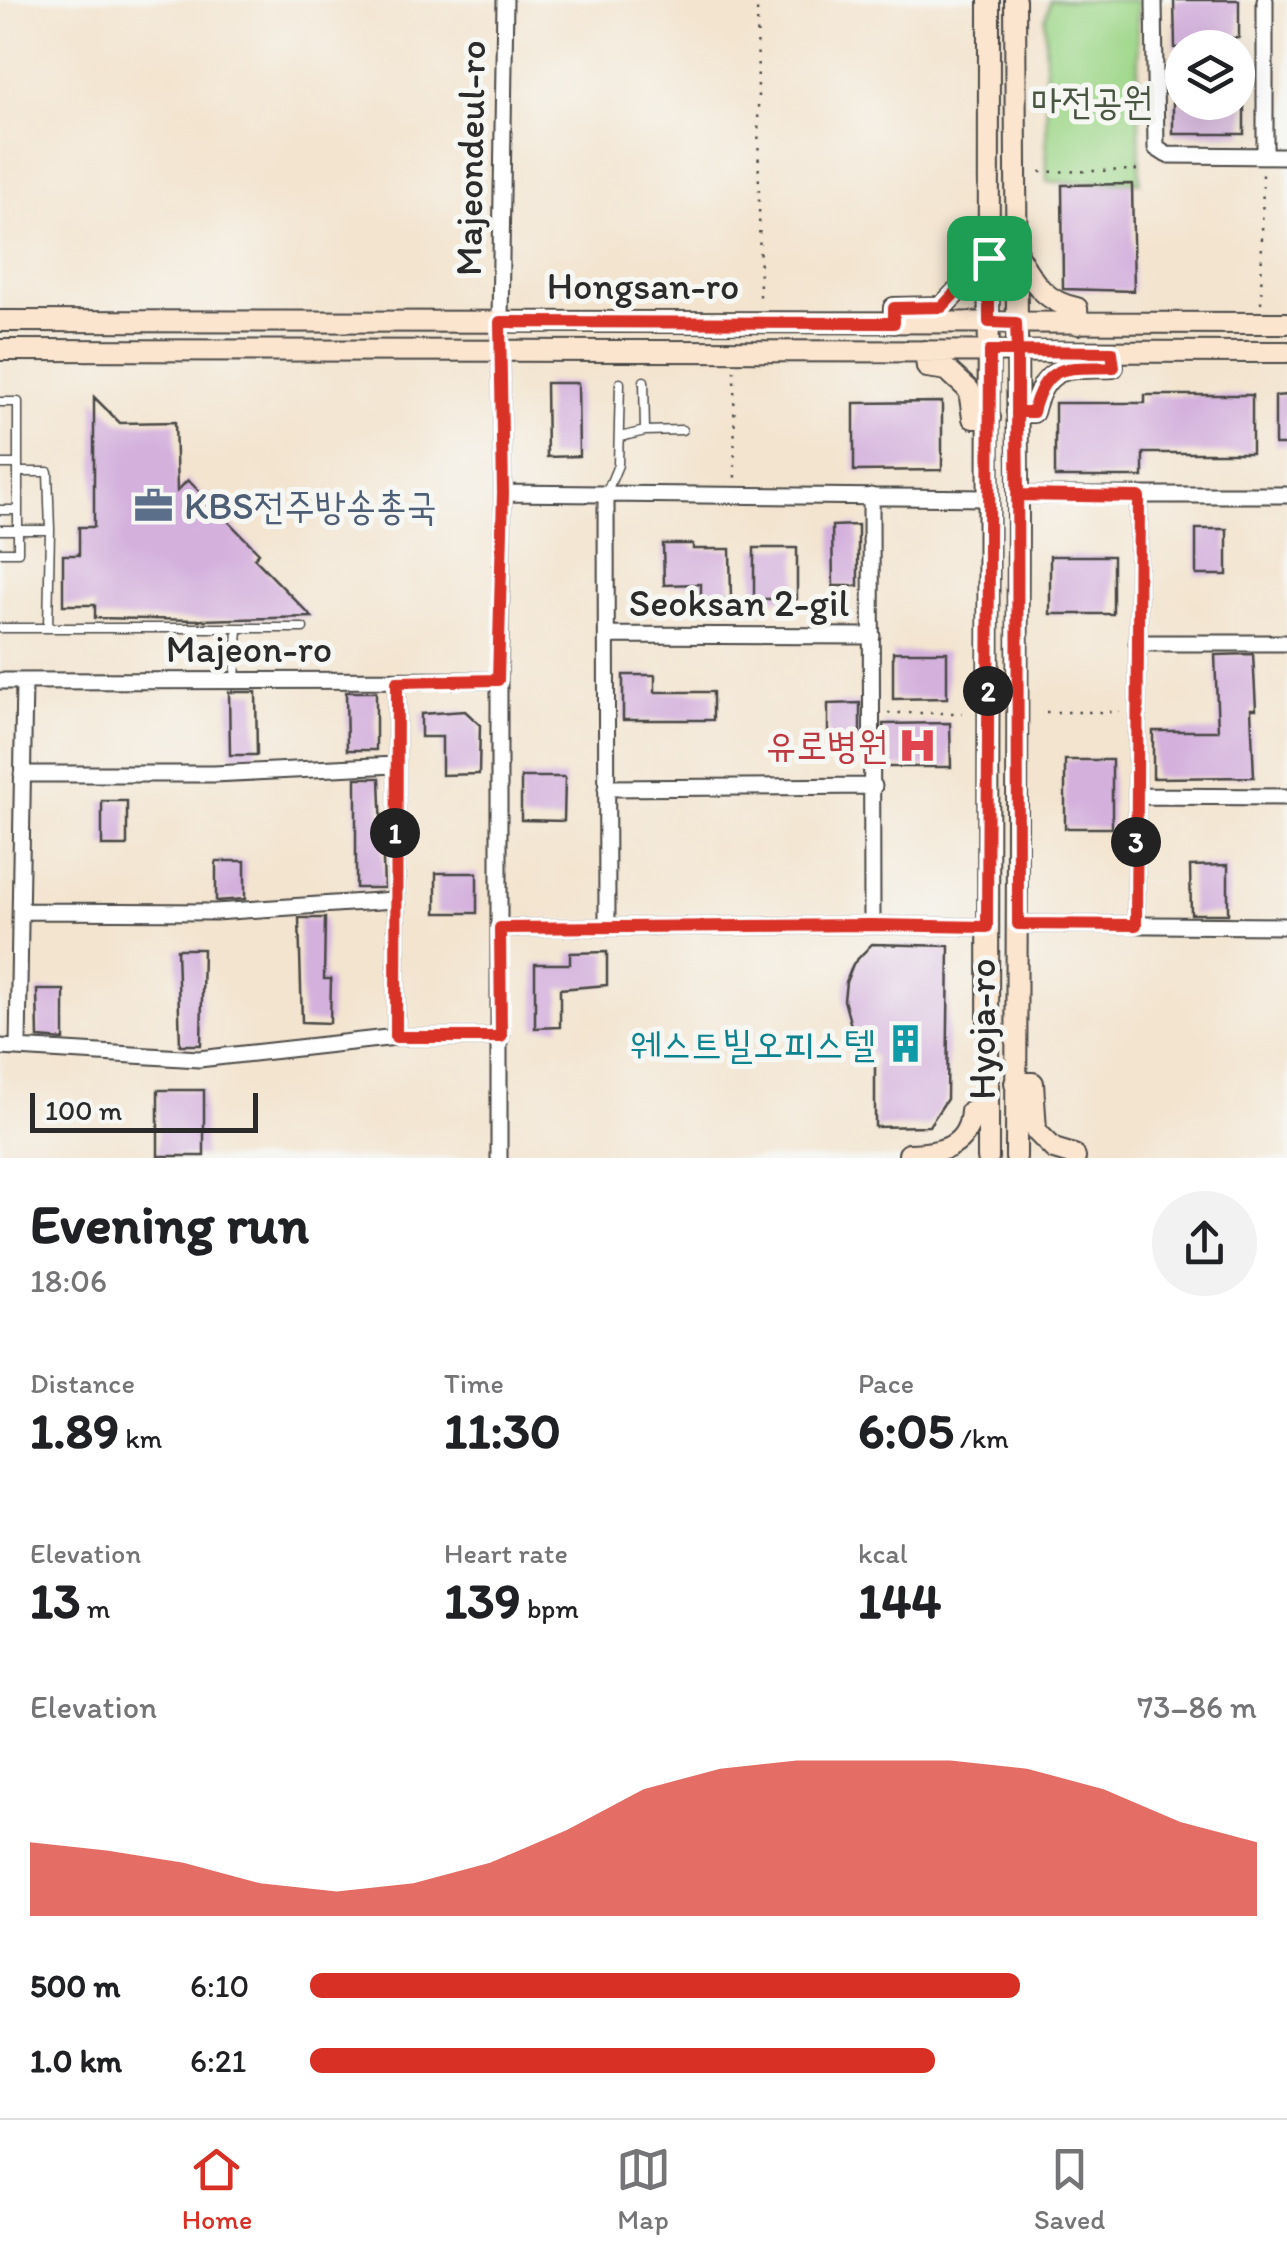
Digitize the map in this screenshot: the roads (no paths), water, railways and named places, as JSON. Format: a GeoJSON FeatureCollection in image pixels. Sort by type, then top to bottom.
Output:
{"type":"FeatureCollection","features":[{"type":"Feature","properties":{"kind":"street","name":"Majeondeul-ro"},"geometry":{"type":"LineString","coordinates":[[499,1158],[498,680],[503,493],[500,322],[505,0]]}},
{"type":"Feature","properties":{"kind":"street","name":"Hyoja-ro"},"geometry":{"type":"LineString","coordinates":[[988,1158],[989,0]]}},
{"type":"Feature","properties":{"kind":"street","name":"Hyoja-ro"},"geometry":{"type":"LineString","coordinates":[[1015,0],[1016,1158]]}},
{"type":"Feature","properties":{"kind":"street"},"geometry":{"type":"LineString","coordinates":[[1154,0],[1156,148],[1167,155],[1264,163],[1287,156]]}},
{"type":"Feature","properties":{"kind":"street"},"geometry":{"type":"LineString","coordinates":[[1264,163],[1265,0]]}},
{"type":"Feature","properties":{"kind":"street"},"geometry":{"type":"LineString","coordinates":[[1016,252],[1043,294],[1059,305],[1076,308],[1078,324]]}},
{"type":"Feature","properties":{"kind":"street"},"geometry":{"type":"LineString","coordinates":[[894,323],[894,308],[942,307],[968,279],[973,259],[989,258]]}},
{"type":"Feature","properties":{"kind":"street","name":"Hongsan-ro"},"geometry":{"type":"LineString","coordinates":[[0,321],[1287,324]]}},
{"type":"Feature","properties":{"kind":"street","name":"Hongsan-ro"},"geometry":{"type":"LineString","coordinates":[[0,350],[1287,352]]}},
{"type":"Feature","properties":{"kind":"street"},"geometry":{"type":"LineString","coordinates":[[925,352],[926,367],[947,370],[969,390],[973,418],[990,418]]}},
{"type":"Feature","properties":{"kind":"street"},"geometry":{"type":"LineString","coordinates":[[1017,412],[1033,412],[1039,388],[1054,373],[1114,367],[1112,352]]}},
{"type":"Feature","properties":{"kind":"street"},"geometry":{"type":"LineString","coordinates":[[503,493],[989,498]]}},
{"type":"Feature","properties":{"kind":"street","name":"Seoksan 2-gil"},"geometry":{"type":"LineString","coordinates":[[606,494],[607,927]]}},
{"type":"Feature","properties":{"kind":"street"},"geometry":{"type":"LineString","coordinates":[[1018,495],[1287,495]]}},
{"type":"Feature","properties":{"kind":"street","name":"Seoksan 2-gil"},"geometry":{"type":"LineString","coordinates":[[871,496],[876,713],[872,925]]}},
{"type":"Feature","properties":{"kind":"street"},"geometry":{"type":"LineString","coordinates":[[1136,925],[1139,497]]}},
{"type":"Feature","properties":{"kind":"street","name":"Seoksan 2-gil"},"geometry":{"type":"LineString","coordinates":[[606,635],[872,636]]}},
{"type":"Feature","properties":{"kind":"street"},"geometry":{"type":"LineString","coordinates":[[1137,643],[1287,644]]}},
{"type":"Feature","properties":{"kind":"street","name":"Majeon-ro"},"geometry":{"type":"LineString","coordinates":[[0,681],[498,680]]}},
{"type":"Feature","properties":{"kind":"street"},"geometry":{"type":"LineString","coordinates":[[18,1047],[24,681]]}},
{"type":"Feature","properties":{"kind":"street"},"geometry":{"type":"LineString","coordinates":[[396,1037],[397,682]]}},
{"type":"Feature","properties":{"kind":"street"},"geometry":{"type":"LineString","coordinates":[[22,774],[214,774],[395,765]]}},
{"type":"Feature","properties":{"kind":"street"},"geometry":{"type":"LineString","coordinates":[[606,788],[874,786]]}},
{"type":"Feature","properties":{"kind":"street"},"geometry":{"type":"LineString","coordinates":[[1136,796],[1287,798]]}},
{"type":"Feature","properties":{"kind":"street"},"geometry":{"type":"LineString","coordinates":[[21,912],[215,912],[394,900]]}},
{"type":"Feature","properties":{"kind":"street"},"geometry":{"type":"LineString","coordinates":[[1018,924],[1287,926]]}},
{"type":"Feature","properties":{"kind":"street"},"geometry":{"type":"LineString","coordinates":[[500,928],[987,927]]}},
{"type":"Feature","properties":{"kind":"street"},"geometry":{"type":"LineString","coordinates":[[0,1047],[199,1059],[396,1037],[501,1037]]}},
{"type":"Feature","properties":{"kind":"street"},"geometry":{"type":"LineString","coordinates":[[1016,1084],[1033,1084],[1036,1130],[1054,1149],[1075,1158]]}},
{"type":"Feature","properties":{"kind":"street"},"geometry":{"type":"LineString","coordinates":[[909,1158],[909,1154],[951,1148],[970,1125],[971,1111],[987,1111]]}},
{"type":"Feature","properties":{"kind":"lane"},"geometry":{"type":"LineString","coordinates":[[644,381],[645,431]]}},
{"type":"Feature","properties":{"kind":"lane"},"geometry":{"type":"LineString","coordinates":[[606,494],[618,465],[620,383]]}},
{"type":"Feature","properties":{"kind":"lane"},"geometry":{"type":"LineString","coordinates":[[0,402],[18,402],[18,552],[0,552]]}},
{"type":"Feature","properties":{"kind":"lane"},"geometry":{"type":"LineString","coordinates":[[620,438],[645,431],[682,430]]}},
{"type":"Feature","properties":{"kind":"lane"},"geometry":{"type":"LineString","coordinates":[[0,464],[48,472],[48,628]]}},
{"type":"Feature","properties":{"kind":"lane"},"geometry":{"type":"LineString","coordinates":[[0,510],[18,510]]}},
{"type":"Feature","properties":{"kind":"lane"},"geometry":{"type":"LineString","coordinates":[[0,530],[50,530]]}},
{"type":"Feature","properties":{"kind":"lane"},"geometry":{"type":"LineString","coordinates":[[0,628],[303,628]]}},
{"type":"Feature","properties":{"kind":"lane"},"geometry":{"type":"LineString","coordinates":[[235,681],[238,629]]}},
{"type":"Feature","properties":{"kind":"place","name":"KBS전주방송총국"},"geometry":{"type":"Point","coordinates":[154,506]}},
{"type":"Feature","properties":{"kind":"place","name":"유로병원"},"geometry":{"type":"Point","coordinates":[918,745]}},
{"type":"Feature","properties":{"kind":"place","name":"웨스트빌오피스텔"},"geometry":{"type":"Point","coordinates":[905,1044]}},
{"type":"Feature","properties":{"kind":"park label","name":"마전공원"},"geometry":{"type":"Point","coordinates":[1092,101]}}]}
